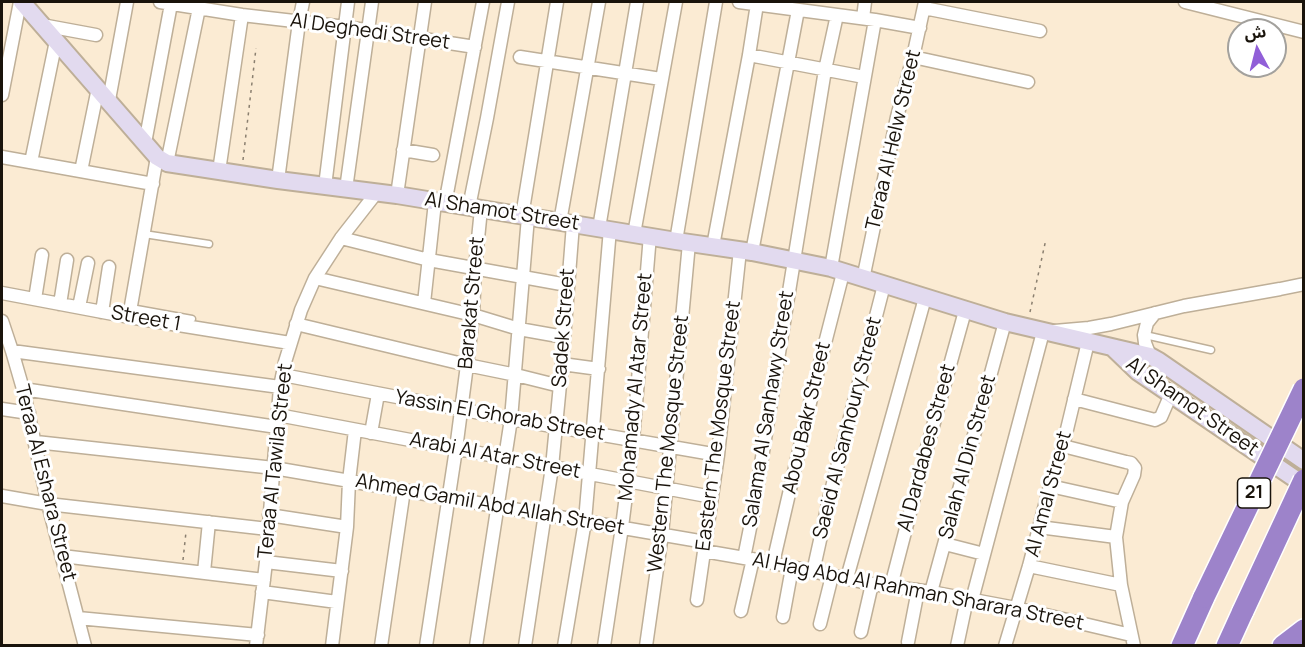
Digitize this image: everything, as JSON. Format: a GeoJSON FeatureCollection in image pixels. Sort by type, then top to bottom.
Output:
{"type":"FeatureCollection","features":[{"type":"Feature","properties":{"kind":"highway","name":"21"},"geometry":{"type":"LineString","coordinates":[[1182,645],[1304,389]]}},
{"type":"Feature","properties":{"kind":"highway","name":"21"},"geometry":{"type":"LineString","coordinates":[[1227,645],[1304,480]]}},
{"type":"Feature","properties":{"kind":"highway"},"geometry":{"type":"LineString","coordinates":[[1283,645],[1304,630]]}},
{"type":"Feature","properties":{"kind":"street"},"geometry":{"type":"LineString","coordinates":[[21,2],[162,160]]}},
{"type":"Feature","properties":{"kind":"street"},"geometry":{"type":"LineString","coordinates":[[2,95],[21,2]]}},
{"type":"Feature","properties":{"kind":"street"},"geometry":{"type":"LineString","coordinates":[[81,171],[127,2]]}},
{"type":"Feature","properties":{"kind":"street"},"geometry":{"type":"LineString","coordinates":[[278,180],[303,2]]}},
{"type":"Feature","properties":{"kind":"street"},"geometry":{"type":"LineString","coordinates":[[325,186],[348,2]]}},
{"type":"Feature","properties":{"kind":"street"},"geometry":{"type":"LineString","coordinates":[[346,189],[372,2]]}},
{"type":"Feature","properties":{"kind":"street"},"geometry":{"type":"LineString","coordinates":[[397,195],[425,2]]}},
{"type":"Feature","properties":{"kind":"street"},"geometry":{"type":"LineString","coordinates":[[424,303],[429,260],[440,203],[483,2]]}},
{"type":"Feature","properties":{"kind":"street","name":"Barakat Street"},"geometry":{"type":"LineString","coordinates":[[426,645],[456,449],[473,315],[475,208],[487,118],[508,2]]}},
{"type":"Feature","properties":{"kind":"street"},"geometry":{"type":"LineString","coordinates":[[476,645],[511,419],[523,277],[525,216],[557,2]]}},
{"type":"Feature","properties":{"kind":"street","name":"Sadek Street"},"geometry":{"type":"LineString","coordinates":[[525,645],[552,467],[560,386],[567,285],[566,223],[599,2]]}},
{"type":"Feature","properties":{"kind":"street"},"geometry":{"type":"LineString","coordinates":[[564,645],[585,521],[599,369],[605,228],[637,2]]}},
{"type":"Feature","properties":{"kind":"street","name":"Mohamady Al Atar Street"},"geometry":{"type":"LineString","coordinates":[[604,645],[633,440],[642,235],[661,78],[676,2]]}},
{"type":"Feature","properties":{"kind":"street","name":"Western The Mosque Street"},"geometry":{"type":"LineString","coordinates":[[646,645],[662,534],[670,446],[682,242],[716,2]]}},
{"type":"Feature","properties":{"kind":"street","name":"Abou Bakr Street"},"geometry":{"type":"LineString","coordinates":[[773,563],[813,390],[837,270],[864,77],[869,19],[865,2]]}},
{"type":"Feature","properties":{"kind":"street"},"geometry":{"type":"LineString","coordinates":[[1185,2],[1304,32]]}},
{"type":"Feature","properties":{"kind":"street"},"geometry":{"type":"LineString","coordinates":[[145,143],[165,3]]}},
{"type":"Feature","properties":{"kind":"street","name":"Al Deghedi Street"},"geometry":{"type":"LineString","coordinates":[[165,3],[475,47]]}},
{"type":"Feature","properties":{"kind":"street"},"geometry":{"type":"LineString","coordinates":[[713,246],[749,55],[755,3],[798,10],[818,7],[837,15],[920,28]]}},
{"type":"Feature","properties":{"kind":"street"},"geometry":{"type":"LineString","coordinates":[[924,5],[1040,31]]}},
{"type":"Feature","properties":{"kind":"street","name":"Teraa Al Helw Street"},"geometry":{"type":"LineString","coordinates":[[863,279],[897,117],[924,5]]}},
{"type":"Feature","properties":{"kind":"street"},"geometry":{"type":"LineString","coordinates":[[130,313],[153,184],[162,160],[199,8]]}},
{"type":"Feature","properties":{"kind":"street","name":"Eastern The Mosque Street"},"geometry":{"type":"LineString","coordinates":[[697,600],[746,251],[798,10]]}},
{"type":"Feature","properties":{"kind":"street"},"geometry":{"type":"LineString","coordinates":[[219,171],[242,15]]}},
{"type":"Feature","properties":{"kind":"street","name":"Salama Al Sanhawy Street"},"geometry":{"type":"LineString","coordinates":[[741,610],[753,513],[793,260],[825,70],[837,15]]}},
{"type":"Feature","properties":{"kind":"street"},"geometry":{"type":"LineString","coordinates":[[42,25],[96,35]]}},
{"type":"Feature","properties":{"kind":"street"},"geometry":{"type":"LineString","coordinates":[[31,162],[56,41]]}},
{"type":"Feature","properties":{"kind":"street"},"geometry":{"type":"LineString","coordinates":[[749,55],[864,77]]}},
{"type":"Feature","properties":{"kind":"street"},"geometry":{"type":"LineString","coordinates":[[520,57],[661,78]]}},
{"type":"Feature","properties":{"kind":"street"},"geometry":{"type":"LineString","coordinates":[[913,57],[1028,82]]}},
{"type":"Feature","properties":{"kind":"street"},"geometry":{"type":"LineString","coordinates":[[403,150],[433,155]]}},
{"type":"Feature","properties":{"kind":"street"},"geometry":{"type":"LineString","coordinates":[[2,157],[153,184]]}},
{"type":"Feature","properties":{"kind":"street","name":"Al Shamot Street"},"geometry":{"type":"LineString","coordinates":[[162,160],[242,175],[377,192],[605,228],[746,251],[837,270],[1005,322],[1150,356],[1304,461]]}},
{"type":"Feature","properties":{"kind":"street","name":"Teraa Al Tawila Street"},"geometry":{"type":"LineString","coordinates":[[257,640],[281,381],[290,343],[315,278],[341,238],[377,192]]}},
{"type":"Feature","properties":{"kind":"street"},"geometry":{"type":"LineString","coordinates":[[341,238],[429,260],[567,285]]}},
{"type":"Feature","properties":{"kind":"street"},"geometry":{"type":"LineString","coordinates":[[35,299],[42,255]]}},
{"type":"Feature","properties":{"kind":"street"},"geometry":{"type":"LineString","coordinates":[[60,304],[67,260]]}},
{"type":"Feature","properties":{"kind":"street"},"geometry":{"type":"LineString","coordinates":[[79,307],[88,263]]}},
{"type":"Feature","properties":{"kind":"street"},"geometry":{"type":"LineString","coordinates":[[102,312],[109,267]]}},
{"type":"Feature","properties":{"kind":"street"},"geometry":{"type":"LineString","coordinates":[[315,278],[473,315],[519,329],[564,337]]}},
{"type":"Feature","properties":{"kind":"street"},"geometry":{"type":"LineString","coordinates":[[1265,291],[1304,284]]}},
{"type":"Feature","properties":{"kind":"street","name":"Saeid Al Sanhoury Street"},"geometry":{"type":"LineString","coordinates":[[813,572],[884,285]]}},
{"type":"Feature","properties":{"kind":"street"},"geometry":{"type":"LineString","coordinates":[[1265,291],[1304,295]]}},
{"type":"Feature","properties":{"kind":"street","name":"Al Shamot Street"},"geometry":{"type":"LineString","coordinates":[[1035,330],[1077,329],[1111,324],[1265,291]]}},
{"type":"Feature","properties":{"kind":"street","name":"Street 1"},"geometry":{"type":"LineString","coordinates":[[2,292],[102,312],[130,313],[290,343]]}},
{"type":"Feature","properties":{"kind":"street"},"geometry":{"type":"LineString","coordinates":[[847,578],[925,298]]}},
{"type":"Feature","properties":{"kind":"street","name":"Al Dardabes Street"},"geometry":{"type":"LineString","coordinates":[[891,586],[965,311]]}},
{"type":"Feature","properties":{"kind":"street","name":"Al Shamot Street"},"geometry":{"type":"LineString","coordinates":[[1150,356],[1144,335],[1155,313]]}},
{"type":"Feature","properties":{"kind":"street","name":"Teraa Al Eshara Street"},"geometry":{"type":"LineString","coordinates":[[2,321],[23,389],[48,504],[85,645]]}},
{"type":"Feature","properties":{"kind":"street","name":"Salah Al Din Street"},"geometry":{"type":"LineString","coordinates":[[908,642],[925,591],[945,544],[1005,322]]}},
{"type":"Feature","properties":{"kind":"street"},"geometry":{"type":"LineString","coordinates":[[296,324],[560,386]]}},
{"type":"Feature","properties":{"kind":"street"},"geometry":{"type":"LineString","coordinates":[[957,645],[984,554],[1035,330]]}},
{"type":"Feature","properties":{"kind":"street","name":"Al Amal Street"},"geometry":{"type":"LineString","coordinates":[[1005,645],[1063,446],[1088,342]]}},
{"type":"Feature","properties":{"kind":"street","name":"Al Shamot Street"},"geometry":{"type":"LineString","coordinates":[[1113,348],[1138,372],[1304,485]]}},
{"type":"Feature","properties":{"kind":"street","name":"Yassin El Ghorab Street"},"geometry":{"type":"LineString","coordinates":[[12,351],[378,394],[718,455]]}},
{"type":"Feature","properties":{"kind":"street"},"geometry":{"type":"LineString","coordinates":[[562,364],[599,369]]}},
{"type":"Feature","properties":{"kind":"street","name":"Arabi Al Atar Street"},"geometry":{"type":"LineString","coordinates":[[23,389],[355,430],[712,497]]}},
{"type":"Feature","properties":{"kind":"street"},"geometry":{"type":"LineString","coordinates":[[371,433],[378,394]]}},
{"type":"Feature","properties":{"kind":"street"},"geometry":{"type":"LineString","coordinates":[[1074,399],[1155,420],[1161,417],[1171,394]]}},
{"type":"Feature","properties":{"kind":"street"},"geometry":{"type":"LineString","coordinates":[[2,409],[29,413]]}},
{"type":"Feature","properties":{"kind":"street"},"geometry":{"type":"LineString","coordinates":[[332,645],[347,527],[355,430]]}},
{"type":"Feature","properties":{"kind":"street","name":"Ahmed Gamil Abd Allah Street"},"geometry":{"type":"LineString","coordinates":[[36,442],[274,468],[662,534],[705,546]]}},
{"type":"Feature","properties":{"kind":"street"},"geometry":{"type":"LineString","coordinates":[[1063,446],[1133,465],[1135,471],[1122,502],[1116,537],[1121,585],[1132,640]]}},
{"type":"Feature","properties":{"kind":"street"},"geometry":{"type":"LineString","coordinates":[[1050,486],[1122,502]]}},
{"type":"Feature","properties":{"kind":"street"},"geometry":{"type":"LineString","coordinates":[[381,645],[404,490]]}},
{"type":"Feature","properties":{"kind":"street"},"geometry":{"type":"LineString","coordinates":[[2,496],[48,504],[268,529]]}},
{"type":"Feature","properties":{"kind":"street"},"geometry":{"type":"LineString","coordinates":[[269,515],[347,527]]}},
{"type":"Feature","properties":{"kind":"street"},"geometry":{"type":"LineString","coordinates":[[204,572],[209,522]]}},
{"type":"Feature","properties":{"kind":"street"},"geometry":{"type":"LineString","coordinates":[[1039,527],[1116,537]]}},
{"type":"Feature","properties":{"kind":"street"},"geometry":{"type":"LineString","coordinates":[[945,544],[984,554]]}},
{"type":"Feature","properties":{"kind":"street","name":"Al Hag Abd Al Rahman Sharara Street"},"geometry":{"type":"LineString","coordinates":[[705,546],[749,558],[872,584],[925,591],[1016,608],[1132,640]]}},
{"type":"Feature","properties":{"kind":"street"},"geometry":{"type":"LineString","coordinates":[[62,556],[204,572],[337,602]]}},
{"type":"Feature","properties":{"kind":"street"},"geometry":{"type":"LineString","coordinates":[[266,562],[342,571]]}},
{"type":"Feature","properties":{"kind":"street"},"geometry":{"type":"LineString","coordinates":[[1029,566],[1121,585]]}},
{"type":"Feature","properties":{"kind":"street"},"geometry":{"type":"LineString","coordinates":[[783,617],[792,567]]}},
{"type":"Feature","properties":{"kind":"street"},"geometry":{"type":"LineString","coordinates":[[820,624],[832,576]]}},
{"type":"Feature","properties":{"kind":"street"},"geometry":{"type":"LineString","coordinates":[[861,632],[872,584]]}},
{"type":"Feature","properties":{"kind":"street"},"geometry":{"type":"LineString","coordinates":[[78,618],[257,640]]}},
{"type":"Feature","properties":{"kind":"lane"},"geometry":{"type":"LineString","coordinates":[[144,234],[209,244]]}},
{"type":"Feature","properties":{"kind":"lane"},"geometry":{"type":"LineString","coordinates":[[130,313],[192,320]]}},
{"type":"Feature","properties":{"kind":"lane"},"geometry":{"type":"LineString","coordinates":[[1144,335],[1211,350]]}},
{"type":"Feature","properties":{"kind":"path"},"geometry":{"type":"LineString","coordinates":[[242,175],[256,48]]}},
{"type":"Feature","properties":{"kind":"path"},"geometry":{"type":"LineString","coordinates":[[1035,330],[1046,238]]}},
{"type":"Feature","properties":{"kind":"path"},"geometry":{"type":"LineString","coordinates":[[182,569],[187,519]]}}]}
